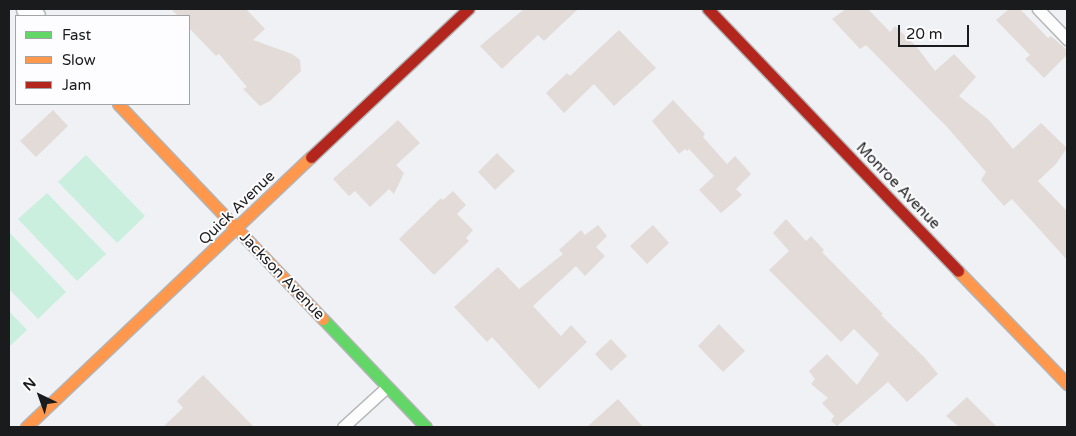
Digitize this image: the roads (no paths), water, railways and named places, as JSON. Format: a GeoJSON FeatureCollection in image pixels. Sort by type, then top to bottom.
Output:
{"type":"FeatureCollection","features":[{"type":"Feature","properties":{"kind":"street","name":"Quick Avenue"},"geometry":{"type":"LineString","coordinates":[[26,427],[468,9]]}},
{"type":"Feature","properties":{"kind":"street","name":"Monroe Avenue"},"geometry":{"type":"LineString","coordinates":[[708,9],[1067,384]]}},
{"type":"Feature","properties":{"kind":"street","name":"Jackson Avenue"},"geometry":{"type":"LineString","coordinates":[[119,105],[426,427]]}},
{"type":"Feature","properties":{"kind":"lane"},"geometry":{"type":"LineString","coordinates":[[1038,9],[1067,39]]}},
{"type":"Feature","properties":{"kind":"lane"},"geometry":{"type":"LineString","coordinates":[[343,427],[387,387]]}}]}
